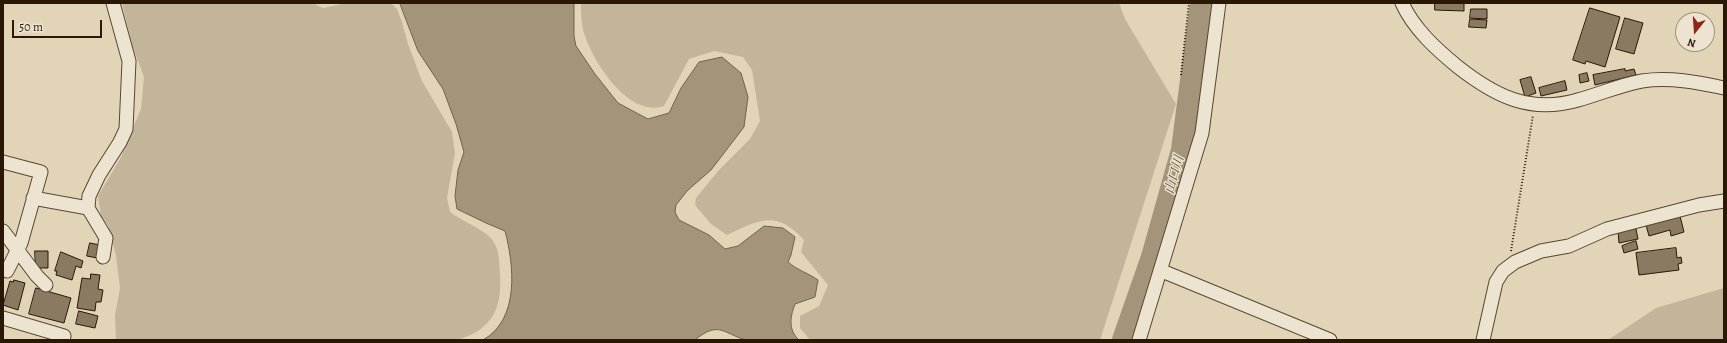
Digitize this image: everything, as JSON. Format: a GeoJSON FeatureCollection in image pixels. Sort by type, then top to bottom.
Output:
{"type":"FeatureCollection","features":[{"type":"Feature","properties":{"kind":"street"},"geometry":{"type":"LineString","coordinates":[[103,257],[106,238],[88,208],[89,196],[99,174],[120,142],[126,128],[129,61],[113,3]]}},
{"type":"Feature","properties":{"kind":"street"},"geometry":{"type":"LineString","coordinates":[[1139,340],[1162,271],[1202,133],[1219,3]]}},
{"type":"Feature","properties":{"kind":"street"},"geometry":{"type":"LineString","coordinates":[[1402,3],[1413,22],[1431,43],[1474,80],[1510,99],[1535,106],[1577,101],[1619,87],[1643,81],[1693,81],[1724,88]]}},
{"type":"Feature","properties":{"kind":"street"},"geometry":{"type":"LineString","coordinates":[[3,162],[41,172],[21,243],[7,271]]}},
{"type":"Feature","properties":{"kind":"street"},"geometry":{"type":"LineString","coordinates":[[33,198],[88,208]]}},
{"type":"Feature","properties":{"kind":"street"},"geometry":{"type":"LineString","coordinates":[[1483,340],[1496,282],[1503,271],[1515,262],[1541,251],[1569,246],[1607,229],[1699,205],[1724,201]]}},
{"type":"Feature","properties":{"kind":"street"},"geometry":{"type":"LineString","coordinates":[[3,231],[18,248],[37,276],[46,285]]}},
{"type":"Feature","properties":{"kind":"street"},"geometry":{"type":"LineString","coordinates":[[1162,271],[1330,340]]}},
{"type":"Feature","properties":{"kind":"street"},"geometry":{"type":"LineString","coordinates":[[3,318],[64,336],[64,340]]}},
{"type":"Feature","properties":{"kind":"path"},"geometry":{"type":"LineString","coordinates":[[1181,75],[1189,3]]}},
{"type":"Feature","properties":{"kind":"path"},"geometry":{"type":"LineString","coordinates":[[1515,262],[1511,252],[1513,233],[1535,106]]}},
{"type":"Feature","properties":{"kind":"shaded area"},"geometry":{"type":"Polygon","coordinates":[[[122,3],[312,3],[323,8],[347,3],[391,3],[397,9],[422,81],[452,132],[455,153],[447,198],[450,212],[485,233],[493,241],[497,249],[500,274],[499,299],[494,313],[485,325],[473,334],[458,340],[116,340],[115,315],[120,288],[116,256],[109,227],[101,216],[98,196],[120,159],[141,109],[144,77],[132,45],[122,3]]]}},
{"type":"Feature","properties":{"kind":"shaded area"},"geometry":{"type":"Polygon","coordinates":[[[400,3],[574,3],[574,36],[576,46],[595,74],[618,103],[648,119],[669,113],[681,88],[699,62],[722,57],[741,73],[748,97],[744,127],[711,170],[687,191],[676,205],[675,212],[679,220],[709,235],[725,249],[738,246],[764,226],[783,228],[795,237],[788,262],[818,280],[815,297],[795,304],[793,309],[791,323],[793,332],[799,340],[751,341],[721,330],[716,330],[703,334],[695,340],[483,340],[495,331],[503,319],[509,305],[512,275],[511,259],[505,231],[457,209],[455,196],[458,170],[464,152],[456,124],[443,89],[418,51],[400,3]]]}},
{"type":"Feature","properties":{"kind":"shaded area"},"geometry":{"type":"Polygon","coordinates":[[[581,3],[1119,3],[1125,19],[1176,104],[1100,340],[810,340],[800,328],[800,316],[819,306],[828,285],[801,252],[804,240],[785,224],[768,220],[749,225],[727,235],[711,224],[695,205],[696,198],[719,170],[750,139],[760,121],[752,70],[743,57],[714,51],[689,59],[664,106],[651,108],[638,104],[615,86],[596,60],[584,32],[581,3]]]}},
{"type":"Feature","properties":{"kind":"shaded area"},"geometry":{"type":"Polygon","coordinates":[[[1724,288],[1724,340],[1608,340],[1656,308],[1724,288]]]}},
{"type":"Feature","properties":{"kind":"building"},"geometry":{"type":"Polygon","coordinates":[[[1435,3],[1464,3],[1464,11],[1435,10],[1435,3]]]}},
{"type":"Feature","properties":{"kind":"building"},"geometry":{"type":"Polygon","coordinates":[[[1590,8],[1620,17],[1605,67],[1586,61],[1585,64],[1573,60],[1590,8]]]}},
{"type":"Feature","properties":{"kind":"building"},"geometry":{"type":"Polygon","coordinates":[[[1471,9],[1487,9],[1487,19],[1470,18],[1471,9]]]}},
{"type":"Feature","properties":{"kind":"building"},"geometry":{"type":"Polygon","coordinates":[[[1625,18],[1643,23],[1634,54],[1616,49],[1625,18]]]}},
{"type":"Feature","properties":{"kind":"building"},"geometry":{"type":"Polygon","coordinates":[[[1470,19],[1487,20],[1486,28],[1469,27],[1470,19]]]}},
{"type":"Feature","properties":{"kind":"building"},"geometry":{"type":"Polygon","coordinates":[[[1625,69],[1625,71],[1634,69],[1636,75],[1595,85],[1593,75],[1625,69]]]}},
{"type":"Feature","properties":{"kind":"building"},"geometry":{"type":"Polygon","coordinates":[[[1587,73],[1589,81],[1580,83],[1579,75],[1587,73]]]}},
{"type":"Feature","properties":{"kind":"building"},"geometry":{"type":"Polygon","coordinates":[[[1531,77],[1536,93],[1525,97],[1520,80],[1531,77]]]}},
{"type":"Feature","properties":{"kind":"building"},"geometry":{"type":"Polygon","coordinates":[[[1565,81],[1567,90],[1541,96],[1539,88],[1565,81]]]}},
{"type":"Feature","properties":{"kind":"building"},"geometry":{"type":"Polygon","coordinates":[[[1680,216],[1684,232],[1671,236],[1670,230],[1649,236],[1646,225],[1680,216]]]}},
{"type":"Feature","properties":{"kind":"building"},"geometry":{"type":"Polygon","coordinates":[[[1636,229],[1638,239],[1619,243],[1618,231],[1636,229]]]}},
{"type":"Feature","properties":{"kind":"building"},"geometry":{"type":"Polygon","coordinates":[[[1636,241],[1638,249],[1624,253],[1622,246],[1636,241]]]}},
{"type":"Feature","properties":{"kind":"building"},"geometry":{"type":"Polygon","coordinates":[[[90,243],[100,245],[97,258],[87,256],[90,243]]]}},
{"type":"Feature","properties":{"kind":"building"},"geometry":{"type":"Polygon","coordinates":[[[1676,248],[1677,258],[1681,257],[1682,263],[1678,264],[1679,270],[1639,275],[1636,253],[1676,248]]]}},
{"type":"Feature","properties":{"kind":"building"},"geometry":{"type":"Polygon","coordinates":[[[35,251],[48,251],[48,268],[36,268],[35,251]]]}},
{"type":"Feature","properties":{"kind":"building"},"geometry":{"type":"Polygon","coordinates":[[[61,252],[83,261],[81,268],[76,266],[72,280],[56,275],[57,271],[55,271],[61,252]]]}},
{"type":"Feature","properties":{"kind":"building"},"geometry":{"type":"Polygon","coordinates":[[[91,274],[100,275],[98,289],[103,290],[101,302],[96,302],[95,311],[77,308],[82,278],[90,279],[91,274]]]}},
{"type":"Feature","properties":{"kind":"building"},"geometry":{"type":"Polygon","coordinates":[[[14,280],[25,283],[18,310],[3,305],[10,281],[13,282],[14,280]]]}},
{"type":"Feature","properties":{"kind":"building"},"geometry":{"type":"Polygon","coordinates":[[[36,288],[71,298],[64,323],[29,314],[36,288]]]}},
{"type":"Feature","properties":{"kind":"building"},"geometry":{"type":"Polygon","coordinates":[[[79,311],[98,316],[95,328],[76,324],[79,311]]]}},
{"type":"Feature","properties":{"kind":"waterway","name":"山口川"},"geometry":{"type":"LineString","coordinates":[[1123,340],[1152,257],[1182,150],[1201,3]]}}]}
